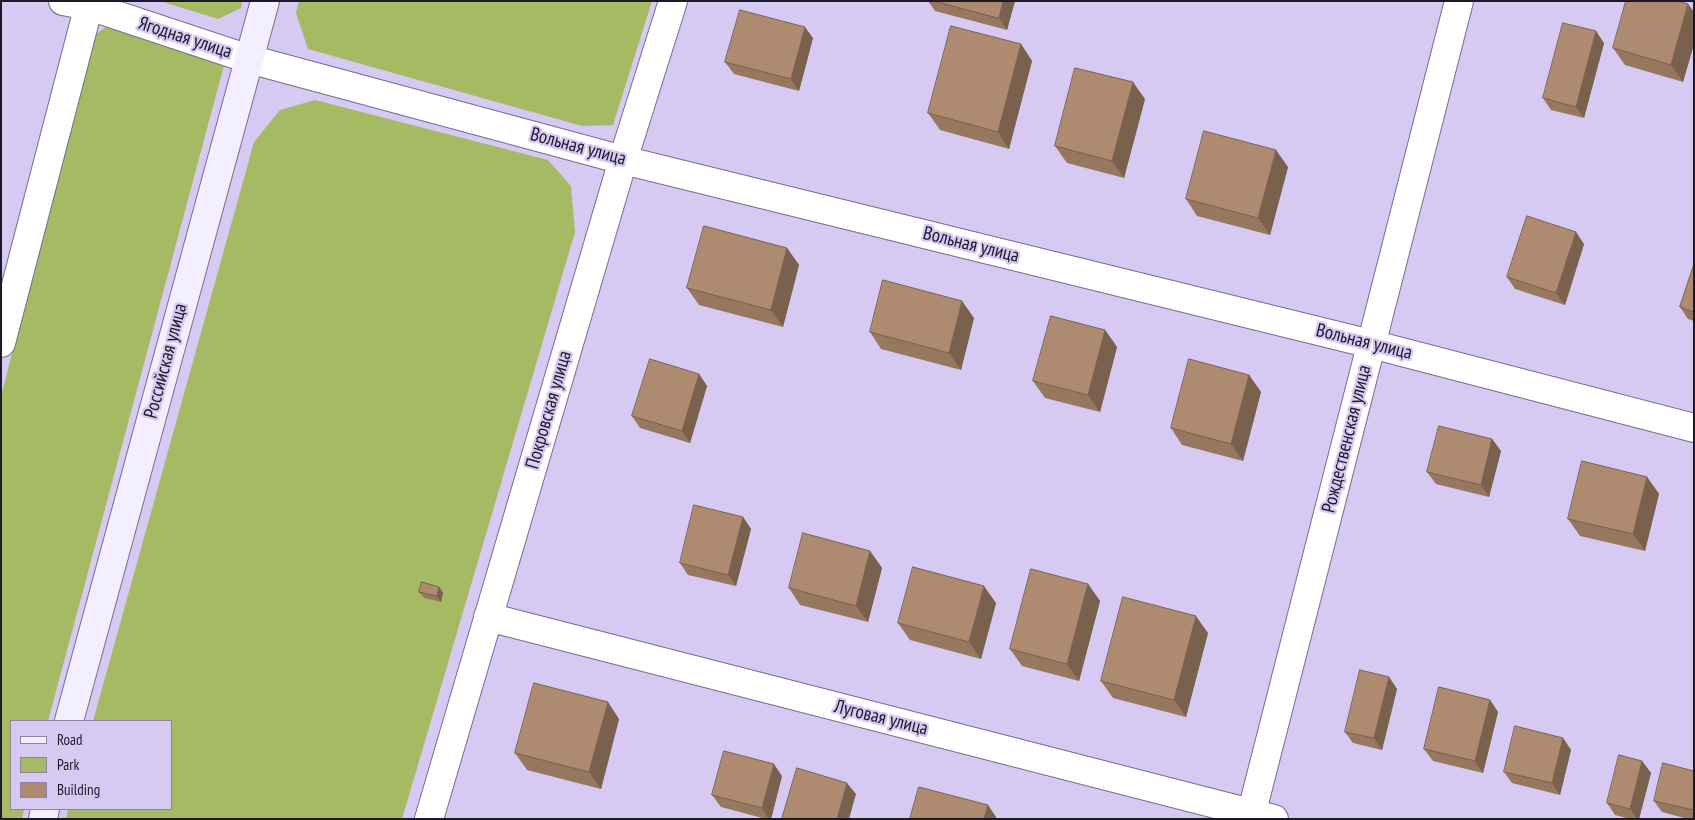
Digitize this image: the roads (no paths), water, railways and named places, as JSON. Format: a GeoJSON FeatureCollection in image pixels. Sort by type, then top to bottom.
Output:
{"type":"FeatureCollection","features":[{"type":"Feature","properties":{"kind":"main road","name":"Российская улица"},"geometry":{"type":"LineString","coordinates":[[69,720],[162,375],[250,59],[264,1]]}},
{"type":"Feature","properties":{"kind":"street","name":"Покровская улица"},"geometry":{"type":"LineString","coordinates":[[428,819],[623,160],[673,1]]}},
{"type":"Feature","properties":{"kind":"street","name":"Рождественская улица"},"geometry":{"type":"LineString","coordinates":[[1259,817],[1371,344],[1459,1]]}},
{"type":"Feature","properties":{"kind":"street","name":"Ягодная улица"},"geometry":{"type":"LineString","coordinates":[[81,3],[250,59]]}},
{"type":"Feature","properties":{"kind":"street"},"geometry":{"type":"LineString","coordinates":[[1,343],[81,3]]}},
{"type":"Feature","properties":{"kind":"street","name":"Вольная улица"},"geometry":{"type":"LineString","coordinates":[[250,59],[623,160],[1371,344],[1694,428]]}},
{"type":"Feature","properties":{"kind":"street","name":"Луговая улица"},"geometry":{"type":"LineString","coordinates":[[488,617],[1259,817]]}}]}
